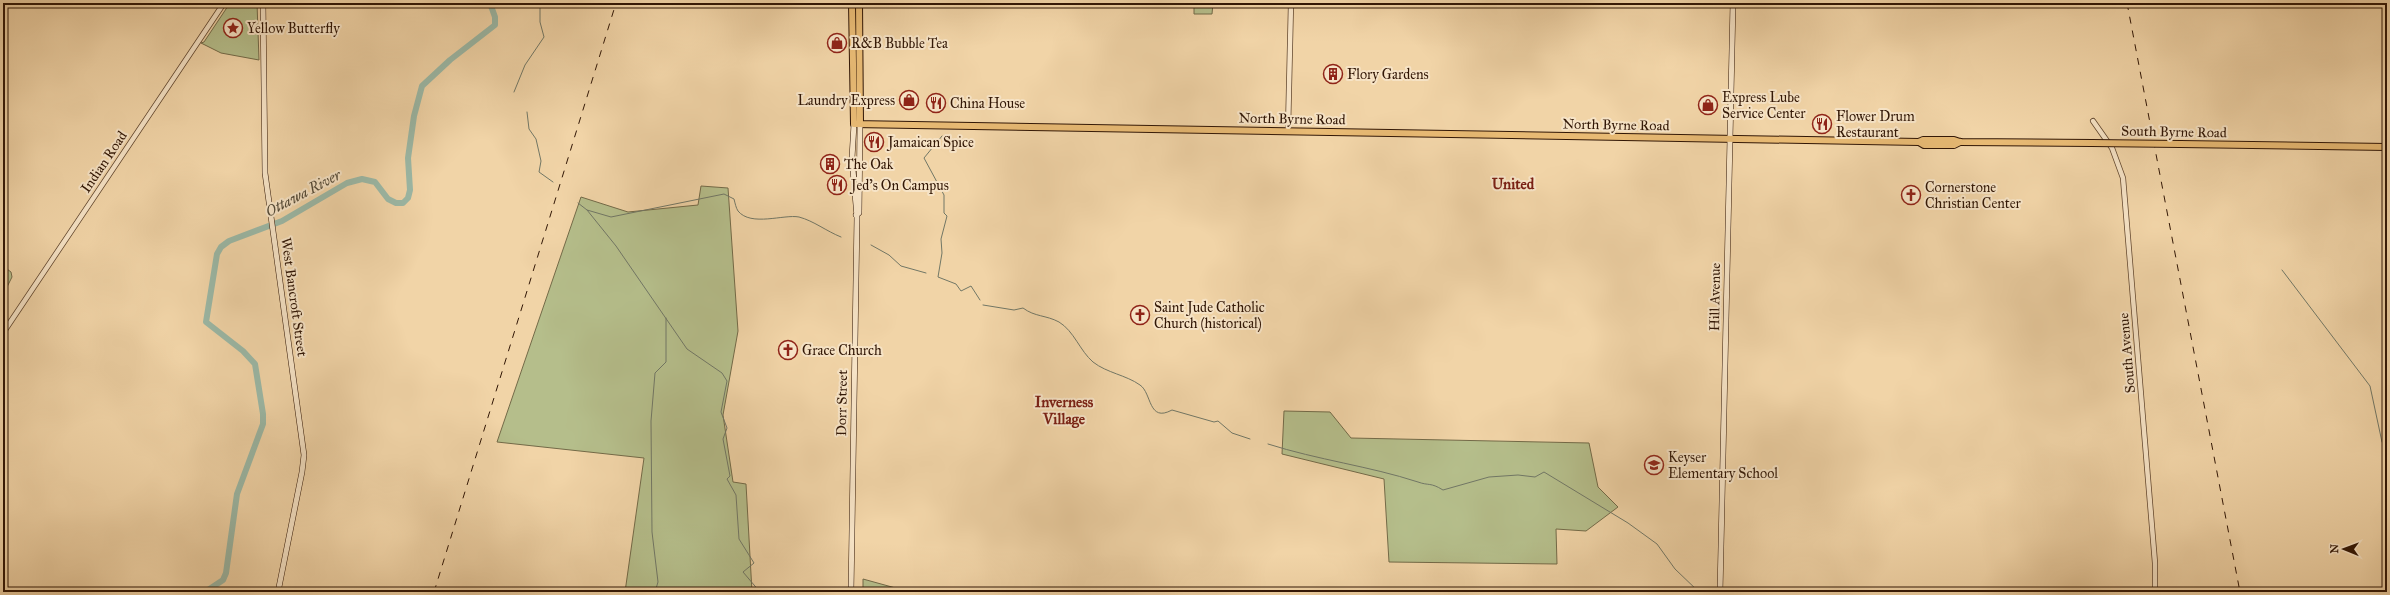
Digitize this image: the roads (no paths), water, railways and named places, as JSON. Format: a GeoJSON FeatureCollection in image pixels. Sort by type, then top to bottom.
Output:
{"type":"FeatureCollection","features":[{"type":"Feature","properties":{"kind":"main road","name":"West Bancroft Street"},"geometry":{"type":"LineString","coordinates":[[263,3],[265,166],[304,455],[302,472],[278,592]]}},
{"type":"Feature","properties":{"kind":"main road","name":"Dorr Street"},"geometry":{"type":"LineString","coordinates":[[852,3],[859,213],[856,215]]}},
{"type":"Feature","properties":{"kind":"main road","name":"Dorr Street"},"geometry":{"type":"LineString","coordinates":[[851,592],[856,215],[852,158],[857,124],[859,3]]}},
{"type":"Feature","properties":{"kind":"main road","name":"Hill Avenue"},"geometry":{"type":"LineString","coordinates":[[1720,592],[1733,3]]}},
{"type":"Feature","properties":{"kind":"main road","name":"North Byrne Road"},"geometry":{"type":"LineString","coordinates":[[857,124],[1288,130],[1730,140]]}},
{"type":"Feature","properties":{"kind":"main road","name":"South Byrne Road"},"geometry":{"type":"LineString","coordinates":[[1730,140],[1919,142],[1924,144],[1954,145],[1960,142],[2387,147]]}},
{"type":"Feature","properties":{"kind":"street","name":"Indian Road"},"geometry":{"type":"LineString","coordinates":[[3,333],[224,3]]}},
{"type":"Feature","properties":{"kind":"street"},"geometry":{"type":"LineString","coordinates":[[1288,130],[1291,3]]}},
{"type":"Feature","properties":{"kind":"street","name":"South Avenue"},"geometry":{"type":"LineString","coordinates":[[2093,121],[2112,148],[2123,178],[2155,563],[2155,592]]}},
{"type":"Feature","properties":{"kind":"waterway","name":"Ottawa River"},"geometry":{"type":"LineString","coordinates":[[205,592],[223,580],[226,573],[237,494],[263,424],[263,414],[255,364],[243,351],[206,322],[217,254],[221,247],[229,241],[282,221],[347,183],[362,179],[375,182],[388,199],[396,203],[403,203],[408,198],[410,190],[408,158],[414,116],[422,86],[450,60],[495,25],[495,17],[490,3]]}},
{"type":"Feature","properties":{"kind":"waterway"},"geometry":{"type":"LineString","coordinates":[[514,92],[525,65],[544,37],[540,22],[540,3]]}},
{"type":"Feature","properties":{"kind":"waterway"},"geometry":{"type":"LineString","coordinates":[[527,112],[529,129],[536,139],[541,161],[539,172],[553,182]]}},
{"type":"Feature","properties":{"kind":"waterway"},"geometry":{"type":"LineString","coordinates":[[942,136],[924,158],[944,195],[944,213],[947,216],[941,239],[942,253],[938,277],[956,284],[961,291],[971,286],[980,300]]}},
{"type":"Feature","properties":{"kind":"waterway"},"geometry":{"type":"LineString","coordinates":[[578,203],[587,210],[611,217],[724,194],[734,199],[738,211],[744,216],[759,219],[799,217],[841,237]]}},
{"type":"Feature","properties":{"kind":"waterway"},"geometry":{"type":"LineString","coordinates":[[587,210],[616,246],[687,349],[722,373],[727,381],[721,412],[727,428],[723,439],[730,476],[727,479],[736,495],[739,539],[754,563],[743,572],[760,592]]}},
{"type":"Feature","properties":{"kind":"waterway"},"geometry":{"type":"LineString","coordinates":[[871,245],[889,255],[901,266],[926,273]]}},
{"type":"Feature","properties":{"kind":"waterway"},"geometry":{"type":"LineString","coordinates":[[2282,270],[2370,386],[2382,442],[2387,450]]}},
{"type":"Feature","properties":{"kind":"waterway"},"geometry":{"type":"LineString","coordinates":[[983,305],[1014,310],[1023,308],[1032,313],[1059,322],[1069,330],[1088,357],[1098,366],[1140,385],[1147,394],[1154,410],[1159,413],[1172,410],[1214,422],[1218,421],[1232,433],[1250,439]]}},
{"type":"Feature","properties":{"kind":"waterway"},"geometry":{"type":"LineString","coordinates":[[655,592],[658,582],[652,532],[651,421],[655,373],[666,362],[666,318]]}},
{"type":"Feature","properties":{"kind":"waterway"},"geometry":{"type":"LineString","coordinates":[[1268,444],[1287,450],[1400,476],[1432,485],[1443,490],[1489,477],[1518,475],[1535,477],[1544,472],[1628,523],[1657,544],[1675,569],[1699,592]]}},
{"type":"Feature","properties":{"kind":"railway"},"geometry":{"type":"LineString","coordinates":[[434,592],[616,3]]}},
{"type":"Feature","properties":{"kind":"railway"},"geometry":{"type":"LineString","coordinates":[[2127,3],[2240,592]]}},
{"type":"Feature","properties":{"kind":"place","name":"Yellow Butterfly"},"geometry":{"type":"Point","coordinates":[233,28]}},
{"type":"Feature","properties":{"kind":"place","name":"R&B Bubble Tea"},"geometry":{"type":"Point","coordinates":[837,43]}},
{"type":"Feature","properties":{"kind":"place","name":"Flory Gardens"},"geometry":{"type":"Point","coordinates":[1333,74]}},
{"type":"Feature","properties":{"kind":"place","name":"Laundry Express"},"geometry":{"type":"Point","coordinates":[909,100]}},
{"type":"Feature","properties":{"kind":"place","name":"China House"},"geometry":{"type":"Point","coordinates":[936,103]}},
{"type":"Feature","properties":{"kind":"place","name":"Express Lube Service Center"},"geometry":{"type":"Point","coordinates":[1708,105]}},
{"type":"Feature","properties":{"kind":"place","name":"Flower Drum Restaurant"},"geometry":{"type":"Point","coordinates":[1822,124]}},
{"type":"Feature","properties":{"kind":"place","name":"Jamaican Spice"},"geometry":{"type":"Point","coordinates":[874,142]}},
{"type":"Feature","properties":{"kind":"place","name":"The Oak"},"geometry":{"type":"Point","coordinates":[830,164]}},
{"type":"Feature","properties":{"kind":"place","name":"Jed's On Campus"},"geometry":{"type":"Point","coordinates":[837,185]}},
{"type":"Feature","properties":{"kind":"place","name":"Cornerstone Christian Center"},"geometry":{"type":"Point","coordinates":[1911,195]}},
{"type":"Feature","properties":{"kind":"place","name":"Saint Jude Catholic Church (historical)"},"geometry":{"type":"Point","coordinates":[1140,315]}},
{"type":"Feature","properties":{"kind":"place","name":"Grace Church"},"geometry":{"type":"Point","coordinates":[788,350]}},
{"type":"Feature","properties":{"kind":"place","name":"Keyser Elementary School"},"geometry":{"type":"Point","coordinates":[1654,465]}},
{"type":"Feature","properties":{"kind":"district","name":"United"},"geometry":{"type":"Point","coordinates":[1513,184]}},
{"type":"Feature","properties":{"kind":"district","name":"Inverness Village"},"geometry":{"type":"Point","coordinates":[1064,410]}}]}
